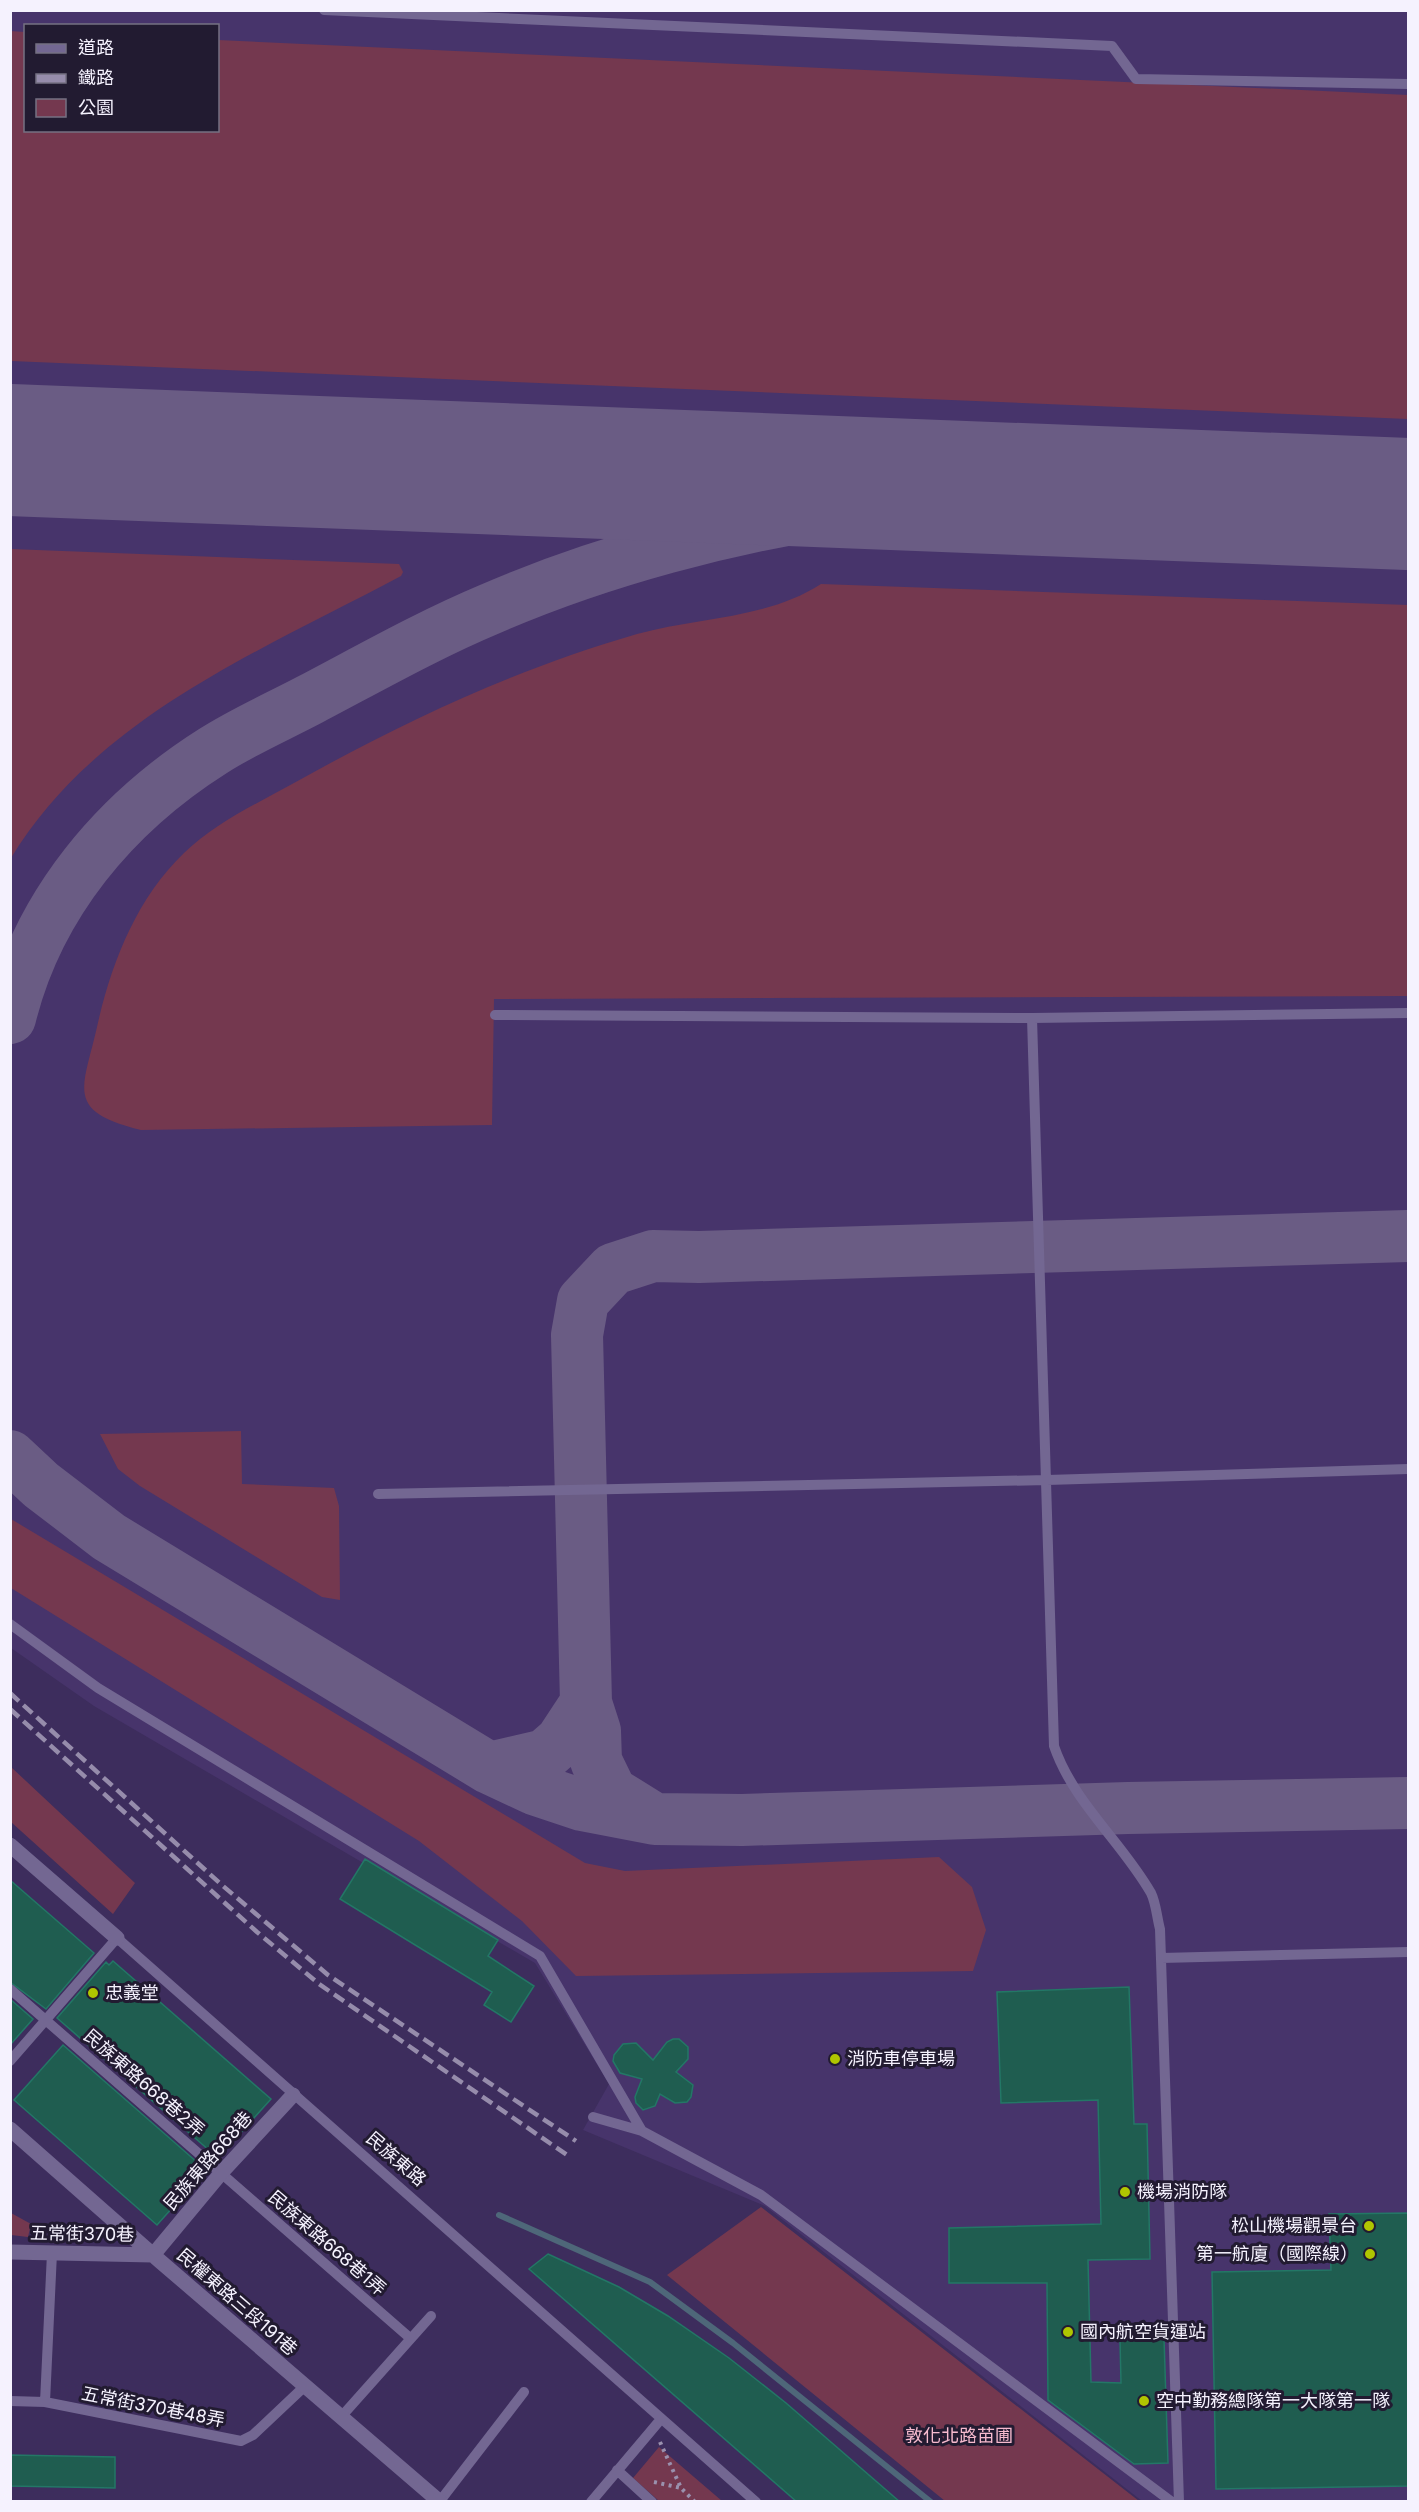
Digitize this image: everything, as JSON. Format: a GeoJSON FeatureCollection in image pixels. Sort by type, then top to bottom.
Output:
{"type":"FeatureCollection","features":[{"type":"Feature","properties":{"kind":"street","name":"民族東路"},"geometry":{"type":"LineString","coordinates":[[10,1845],[117,1938]]}},
{"type":"Feature","properties":{"kind":"street","name":"民族東路668巷"},"geometry":{"type":"LineString","coordinates":[[153,2255],[222,2172],[293,2095]]}},
{"type":"Feature","properties":{"kind":"street","name":"民權東路三段191巷"},"geometry":{"type":"LineString","coordinates":[[10,2129],[440,2501]]}},
{"type":"Feature","properties":{"kind":"street","name":"五常街370巷"},"geometry":{"type":"LineString","coordinates":[[10,2252],[153,2255]]}},
{"type":"Feature","properties":{"kind":"lane"},"geometry":{"type":"LineString","coordinates":[[324,10],[1112,46],[1136,78],[1408,84]]}},
{"type":"Feature","properties":{"kind":"lane"},"geometry":{"type":"LineString","coordinates":[[495,1016],[1032,1018],[1408,1013]]}},
{"type":"Feature","properties":{"kind":"lane"},"geometry":{"type":"LineString","coordinates":[[1032,1018],[1054,1746],[1061,1764],[1089,1809],[1152,1894],[1160,1929],[1179,2502]]}},
{"type":"Feature","properties":{"kind":"lane"},"geometry":{"type":"LineString","coordinates":[[378,1494],[1047,1480],[1408,1469]]}},
{"type":"Feature","properties":{"kind":"lane"},"geometry":{"type":"LineString","coordinates":[[10,1624],[98,1688],[540,1956],[642,2131]]}},
{"type":"Feature","properties":{"kind":"lane"},"geometry":{"type":"LineString","coordinates":[[10,2061],[117,1938]]}},
{"type":"Feature","properties":{"kind":"lane","name":"民族東路"},"geometry":{"type":"LineString","coordinates":[[117,1938],[756,2502]]}},
{"type":"Feature","properties":{"kind":"lane"},"geometry":{"type":"LineString","coordinates":[[1161,1958],[1408,1952]]}},
{"type":"Feature","properties":{"kind":"lane","name":"民族東路668巷2弄"},"geometry":{"type":"LineString","coordinates":[[10,1989],[222,2172]]}},
{"type":"Feature","properties":{"kind":"lane"},"geometry":{"type":"LineString","coordinates":[[592,2117],[642,2131],[761,2195],[806,2232],[1172,2502]]}},
{"type":"Feature","properties":{"kind":"lane","name":"民族東路668巷1弄"},"geometry":{"type":"LineString","coordinates":[[222,2172],[410,2337]]}},
{"type":"Feature","properties":{"kind":"lane"},"geometry":{"type":"LineString","coordinates":[[45,2402],[52,2253]]}},
{"type":"Feature","properties":{"kind":"lane"},"geometry":{"type":"LineString","coordinates":[[341,2417],[431,2316]]}},
{"type":"Feature","properties":{"kind":"lane","name":"五常街370巷48弄"},"geometry":{"type":"LineString","coordinates":[[10,2401],[45,2402],[241,2441],[253,2435],[305,2386]]}},
{"type":"Feature","properties":{"kind":"lane"},"geometry":{"type":"LineString","coordinates":[[440,2501],[524,2392]]}},
{"type":"Feature","properties":{"kind":"lane"},"geometry":{"type":"LineString","coordinates":[[591,2502],[662,2419]]}},
{"type":"Feature","properties":{"kind":"lane"},"geometry":{"type":"LineString","coordinates":[[617,2470],[652,2502]]}},
{"type":"Feature","properties":{"kind":"path"},"geometry":{"type":"LineString","coordinates":[[658,2436],[681,2488],[696,2501]]}},
{"type":"Feature","properties":{"kind":"shaded area"},"geometry":{"type":"Polygon","coordinates":[[[11,11],[1408,11],[1408,2501],[1142,2501],[765,2206],[583,2130],[609,2084],[535,1963],[94,1706],[11,1648],[11,11]]]}},
{"type":"Feature","properties":{"kind":"green space"},"geometry":{"type":"Polygon","coordinates":[[[10,31],[24,32],[24,132],[219,132],[219,40],[1408,95],[1408,419],[11,361],[10,31]]]}},
{"type":"Feature","properties":{"kind":"green space"},"geometry":{"type":"Polygon","coordinates":[[[11,549],[399,564],[403,572],[401,576],[239,661],[186,692],[135,726],[89,765],[47,808],[11,858],[11,549]]]}},
{"type":"Feature","properties":{"kind":"green space"},"geometry":{"type":"Polygon","coordinates":[[[821,584],[1408,605],[1408,996],[494,999],[492,1125],[141,1130],[116,1123],[100,1115],[90,1105],[85,1095],[84,1082],[103,1003],[118,956],[152,891],[184,853],[209,832],[251,806],[377,739],[504,680],[637,634],[755,611],[800,596],[821,584]]]}},
{"type":"Feature","properties":{"kind":"green space"},"geometry":{"type":"Polygon","coordinates":[[[241,1431],[242,1484],[334,1488],[339,1506],[340,1600],[322,1597],[140,1486],[118,1469],[100,1434],[241,1431]]]}},
{"type":"Feature","properties":{"kind":"green space"},"geometry":{"type":"Polygon","coordinates":[[[11,1519],[585,1863],[625,1871],[939,1857],[972,1887],[986,1930],[973,1971],[576,1976],[522,1921],[419,1841],[11,1588],[11,1519]]]}},
{"type":"Feature","properties":{"kind":"green space"},"geometry":{"type":"Polygon","coordinates":[[[11,1767],[135,1883],[113,1914],[11,1822],[11,1767]]]}},
{"type":"Feature","properties":{"kind":"green space","name":"敦化北路苗圃"},"geometry":{"type":"Polygon","coordinates":[[[761,2207],[1139,2501],[945,2501],[667,2275],[761,2207]]]}},
{"type":"Feature","properties":{"kind":"green space"},"geometry":{"type":"Polygon","coordinates":[[[11,2213],[31,2224],[28,2237],[11,2235],[11,2213]]]}},
{"type":"Feature","properties":{"kind":"green space"},"geometry":{"type":"Polygon","coordinates":[[[659,2447],[722,2501],[659,2501],[633,2478],[659,2447]]]}},
{"type":"Feature","properties":{"kind":"building"},"geometry":{"type":"Polygon","coordinates":[[[365,1859],[498,1940],[488,1956],[534,1986],[511,2022],[484,2005],[492,1992],[340,1899],[365,1859]]]}},
{"type":"Feature","properties":{"kind":"building"},"geometry":{"type":"Polygon","coordinates":[[[10,1880],[94,1953],[46,2009],[10,1982],[10,1880]]]}},
{"type":"Feature","properties":{"kind":"building"},"geometry":{"type":"Polygon","coordinates":[[[113,1961],[271,2099],[218,2158],[57,2018],[106,1962],[109,1965],[113,1961]]]}},
{"type":"Feature","properties":{"kind":"building"},"geometry":{"type":"Polygon","coordinates":[[[1129,1987],[1134,2124],[1147,2124],[1150,2259],[1088,2260],[1091,2382],[1121,2383],[1120,2340],[1164,2338],[1168,2463],[1134,2464],[1048,2400],[1047,2283],[949,2283],[949,2228],[1101,2224],[1098,2100],[1001,2103],[997,1992],[1129,1987]]]}},
{"type":"Feature","properties":{"kind":"building"},"geometry":{"type":"Polygon","coordinates":[[[10,1999],[33,2019],[10,2045],[10,1999]]]}},
{"type":"Feature","properties":{"kind":"building"},"geometry":{"type":"Polygon","coordinates":[[[679,2039],[688,2047],[688,2059],[676,2072],[693,2085],[691,2097],[687,2102],[675,2103],[660,2094],[655,2106],[643,2110],[636,2103],[635,2097],[642,2079],[620,2073],[613,2061],[614,2055],[623,2044],[636,2043],[653,2060],[667,2042],[679,2039]]]}},
{"type":"Feature","properties":{"kind":"building"},"geometry":{"type":"Polygon","coordinates":[[[63,2045],[206,2170],[157,2225],[14,2100],[63,2045]]]}},
{"type":"Feature","properties":{"kind":"building"},"geometry":{"type":"Polygon","coordinates":[[[1408,2213],[1408,2486],[1216,2489],[1212,2272],[1331,2270],[1329,2214],[1408,2213]]]}},
{"type":"Feature","properties":{"kind":"building"},"geometry":{"type":"Polygon","coordinates":[[[548,2254],[619,2287],[668,2316],[729,2358],[786,2403],[900,2502],[797,2502],[529,2269],[548,2254]]]}},
{"type":"Feature","properties":{"kind":"building"},"geometry":{"type":"Polygon","coordinates":[[[10,2455],[115,2457],[115,2488],[10,2486],[10,2455]]]}},
{"type":"Feature","properties":{"kind":"waterway"},"geometry":{"type":"LineString","coordinates":[[499,2215],[650,2282],[733,2343],[931,2502]]}},
{"type":"Feature","properties":{"kind":"taxiway"},"geometry":{"type":"LineString","coordinates":[[10,1018],[23,976],[40,937],[61,900],[85,865],[144,803],[177,776],[237,737],[422,641],[490,609],[576,576],[713,535],[806,516],[901,504],[1098,492],[1214,497],[1408,511]]}},
{"type":"Feature","properties":{"kind":"taxiway"},"geometry":{"type":"LineString","coordinates":[[653,1818],[611,1792],[596,1761],[595,1731],[586,1703],[577,1335],[583,1301],[613,1269],[653,1256],[699,1257],[1408,1236]]}},
{"type":"Feature","properties":{"kind":"taxiway"},"geometry":{"type":"LineString","coordinates":[[10,1456],[41,1485],[109,1537],[489,1768],[534,1789],[582,1805],[655,1819],[742,1820],[1128,1808],[1408,1803]]}},
{"type":"Feature","properties":{"kind":"taxiway"},"geometry":{"type":"LineString","coordinates":[[489,1768],[545,1755],[561,1741],[586,1703]]}},
{"type":"Feature","properties":{"kind":"runway"},"geometry":{"type":"LineString","coordinates":[[10,450],[1408,504]]}},
{"type":"Feature","properties":{"kind":"railway"},"geometry":{"type":"LineString","coordinates":[[10,1693],[223,1886],[328,1975],[576,2141]]}},
{"type":"Feature","properties":{"kind":"railway"},"geometry":{"type":"LineString","coordinates":[[10,1709],[257,1932],[319,1984],[567,2155]]}},
{"type":"Feature","properties":{"kind":"place","name":"忠義堂"},"geometry":{"type":"Point","coordinates":[93,1993]}},
{"type":"Feature","properties":{"kind":"place","name":"消防車停車場"},"geometry":{"type":"Point","coordinates":[835,2059]}},
{"type":"Feature","properties":{"kind":"place","name":"機場消防隊"},"geometry":{"type":"Point","coordinates":[1125,2192]}},
{"type":"Feature","properties":{"kind":"place","name":"松山機場觀景台"},"geometry":{"type":"Point","coordinates":[1369,2226]}},
{"type":"Feature","properties":{"kind":"place","name":"第一航廈（國際線）"},"geometry":{"type":"Point","coordinates":[1370,2254]}},
{"type":"Feature","properties":{"kind":"place","name":"國內航空貨運站"},"geometry":{"type":"Point","coordinates":[1068,2332]}},
{"type":"Feature","properties":{"kind":"place","name":"空中勤務總隊第一大隊第一隊"},"geometry":{"type":"Point","coordinates":[1144,2401]}}]}
